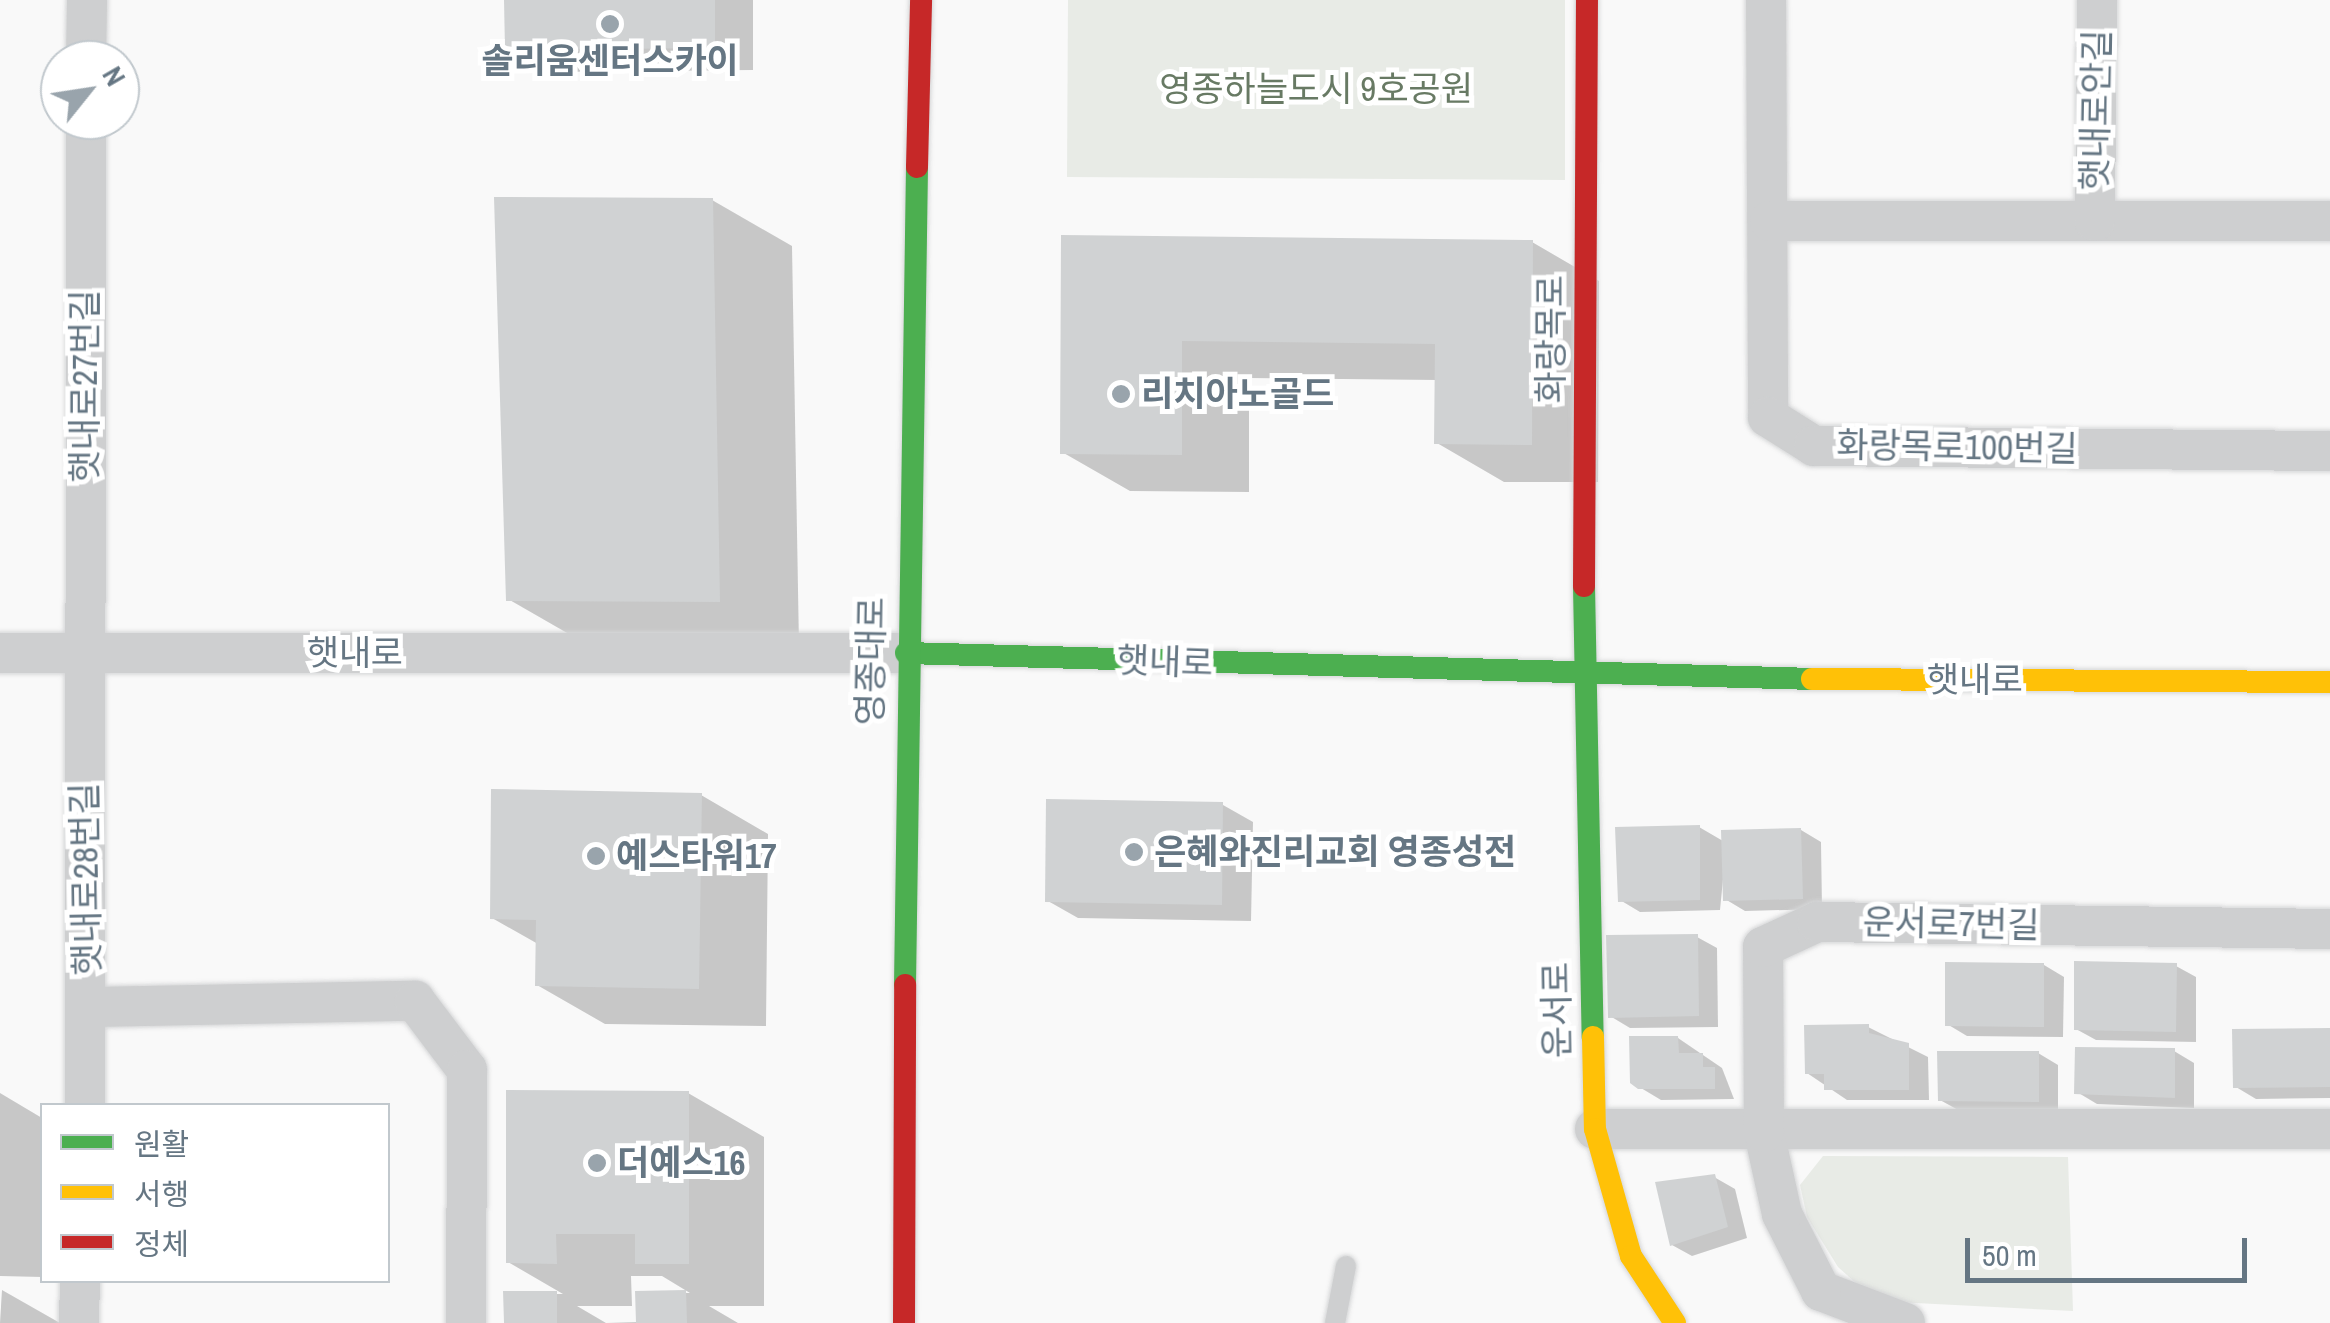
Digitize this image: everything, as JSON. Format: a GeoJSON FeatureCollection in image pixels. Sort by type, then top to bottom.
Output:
{"type":"FeatureCollection","features":[{"type":"Feature","properties":{"kind":"main road","name":"영종대로"},"geometry":{"type":"LineString","coordinates":[[904,1323],[906,653],[921,0]]}},
{"type":"Feature","properties":{"kind":"main road","name":"화랑목로"},"geometry":{"type":"LineString","coordinates":[[1584,678],[1587,0]]}},
{"type":"Feature","properties":{"kind":"main road","name":"햇내로"},"geometry":{"type":"LineString","coordinates":[[906,653],[1584,678],[2330,682]]}},
{"type":"Feature","properties":{"kind":"main road","name":"운서로"},"geometry":{"type":"LineString","coordinates":[[1584,678],[1595,1129],[1631,1256],[1675,1323]]}},
{"type":"Feature","properties":{"kind":"street"},"geometry":{"type":"LineString","coordinates":[[86,0],[86,40]]}},
{"type":"Feature","properties":{"kind":"street","name":"화랑목로100번길"},"geometry":{"type":"LineString","coordinates":[[1766,0],[1768,417],[1814,446],[2330,451]]}},
{"type":"Feature","properties":{"kind":"street","name":"햇내로안길"},"geometry":{"type":"LineString","coordinates":[[2095,221],[2097,0]]}},
{"type":"Feature","properties":{"kind":"street","name":"햇내로27번길"},"geometry":{"type":"LineString","coordinates":[[84,652],[86,140]]}},
{"type":"Feature","properties":{"kind":"street"},"geometry":{"type":"LineString","coordinates":[[1770,221],[2330,222]]}},
{"type":"Feature","properties":{"kind":"street","name":"햇내로28번길"},"geometry":{"type":"LineString","coordinates":[[84,652],[88,1006],[85,1103]]}},
{"type":"Feature","properties":{"kind":"street","name":"햇내로"},"geometry":{"type":"LineString","coordinates":[[0,653],[906,653]]}},
{"type":"Feature","properties":{"kind":"street","name":"운서로7번길"},"geometry":{"type":"LineString","coordinates":[[1905,1323],[1821,1291],[1782,1214],[1764,1132],[1763,947],[1816,922],[2330,929]]}},
{"type":"Feature","properties":{"kind":"street"},"geometry":{"type":"LineString","coordinates":[[88,1006],[414,1001],[466,1070],[466,1323]]}},
{"type":"Feature","properties":{"kind":"street"},"geometry":{"type":"LineString","coordinates":[[1595,1129],[1764,1132],[2330,1129]]}},
{"type":"Feature","properties":{"kind":"street"},"geometry":{"type":"LineString","coordinates":[[79,1323],[80,1283]]}},
{"type":"Feature","properties":{"kind":"lane"},"geometry":{"type":"LineString","coordinates":[[1335,1323],[1346,1266]]}},
{"type":"Feature","properties":{"kind":"green space","name":"영종하늘도시 9호공원"},"geometry":{"type":"Polygon","coordinates":[[[1068,0],[1565,0],[1565,180],[1067,177],[1068,0]]]}},
{"type":"Feature","properties":{"kind":"green space"},"geometry":{"type":"Polygon","coordinates":[[[1823,1156],[2068,1157],[2073,1311],[1876,1301],[1838,1267],[1807,1217],[1800,1185],[1823,1156]]]}},
{"type":"Feature","properties":{"kind":"building","name":"솔리움센터스카이"},"geometry":{"type":"Polygon","coordinates":[[[504,0],[715,0],[715,48],[505,50],[504,0]]]}},
{"type":"Feature","properties":{"kind":"building"},"geometry":{"type":"Polygon","coordinates":[[[494,197],[713,198],[720,602],[506,601],[494,197]]]}},
{"type":"Feature","properties":{"kind":"building","name":"리치아노골드"},"geometry":{"type":"Polygon","coordinates":[[[1061,235],[1533,240],[1532,445],[1434,444],[1435,344],[1182,341],[1182,455],[1060,454],[1061,235]]]}},
{"type":"Feature","properties":{"kind":"building","name":"예스타워17"},"geometry":{"type":"Polygon","coordinates":[[[491,789],[702,793],[699,989],[535,986],[536,920],[490,919],[491,789]]]}},
{"type":"Feature","properties":{"kind":"building","name":"은혜와진리교회 영종성전"},"geometry":{"type":"Polygon","coordinates":[[[1046,799],[1223,802],[1222,905],[1045,902],[1046,799]]]}},
{"type":"Feature","properties":{"kind":"building"},"geometry":{"type":"Polygon","coordinates":[[[1700,825],[1700,900],[1618,902],[1615,827],[1700,825]]]}},
{"type":"Feature","properties":{"kind":"building"},"geometry":{"type":"Polygon","coordinates":[[[1801,828],[1803,899],[1723,901],[1721,830],[1801,828]]]}},
{"type":"Feature","properties":{"kind":"building"},"geometry":{"type":"Polygon","coordinates":[[[1698,934],[1699,1016],[1608,1018],[1606,935],[1698,934]]]}},
{"type":"Feature","properties":{"kind":"building"},"geometry":{"type":"Polygon","coordinates":[[[2074,961],[2177,963],[2176,1032],[2074,1030],[2074,961]]]}},
{"type":"Feature","properties":{"kind":"building"},"geometry":{"type":"Polygon","coordinates":[[[1945,962],[2044,963],[2044,1027],[1945,1026],[1945,962]]]}},
{"type":"Feature","properties":{"kind":"building"},"geometry":{"type":"Polygon","coordinates":[[[1869,1024],[1869,1033],[1909,1043],[1909,1090],[1824,1090],[1824,1074],[1805,1074],[1804,1025],[1869,1024]]]}},
{"type":"Feature","properties":{"kind":"building"},"geometry":{"type":"Polygon","coordinates":[[[2330,1028],[2330,1087],[2233,1088],[2232,1029],[2330,1028]]]}},
{"type":"Feature","properties":{"kind":"building"},"geometry":{"type":"Polygon","coordinates":[[[1629,1036],[1678,1036],[1679,1053],[1703,1053],[1703,1067],[1715,1067],[1715,1089],[1638,1089],[1630,1083],[1629,1036]]]}},
{"type":"Feature","properties":{"kind":"building"},"geometry":{"type":"Polygon","coordinates":[[[2075,1047],[2175,1048],[2175,1098],[2074,1094],[2075,1047]]]}},
{"type":"Feature","properties":{"kind":"building"},"geometry":{"type":"Polygon","coordinates":[[[1937,1051],[2039,1051],[2039,1102],[1938,1101],[1937,1051]]]}},
{"type":"Feature","properties":{"kind":"building","name":"더예스16"},"geometry":{"type":"Polygon","coordinates":[[[506,1090],[689,1091],[689,1264],[635,1264],[635,1234],[556,1234],[557,1264],[506,1263],[506,1090]]]}},
{"type":"Feature","properties":{"kind":"building"},"geometry":{"type":"Polygon","coordinates":[[[1715,1174],[1728,1227],[1670,1246],[1655,1182],[1715,1174]]]}},
{"type":"Feature","properties":{"kind":"building"},"geometry":{"type":"Polygon","coordinates":[[[686,1290],[687,1323],[636,1323],[635,1291],[686,1290]]]}},
{"type":"Feature","properties":{"kind":"building"},"geometry":{"type":"Polygon","coordinates":[[[503,1291],[557,1291],[557,1323],[504,1323],[503,1291]]]}},
{"type":"Feature","properties":{"kind":"traffic: fast"},"geometry":{"type":"LineString","coordinates":[[905,985],[917,167]]}},
{"type":"Feature","properties":{"kind":"traffic: fast"},"geometry":{"type":"LineString","coordinates":[[1584,586],[1593,1037]]}},
{"type":"Feature","properties":{"kind":"traffic: fast"},"geometry":{"type":"LineString","coordinates":[[906,653],[1812,679]]}},
{"type":"Feature","properties":{"kind":"traffic: slow"},"geometry":{"type":"LineString","coordinates":[[1812,679],[2330,682]]}},
{"type":"Feature","properties":{"kind":"traffic: slow"},"geometry":{"type":"LineString","coordinates":[[1593,1037],[1595,1129],[1631,1256],[1675,1323]]}},
{"type":"Feature","properties":{"kind":"traffic: jam"},"geometry":{"type":"LineString","coordinates":[[917,167],[921,0]]}},
{"type":"Feature","properties":{"kind":"traffic: jam"},"geometry":{"type":"LineString","coordinates":[[1584,586],[1587,0]]}},
{"type":"Feature","properties":{"kind":"traffic: jam"},"geometry":{"type":"LineString","coordinates":[[904,1323],[905,985]]}},
{"type":"Feature","properties":{"kind":"place","name":"솔리움센터스카이"},"geometry":{"type":"Point","coordinates":[610,24]}},
{"type":"Feature","properties":{"kind":"place","name":"리치아노골드"},"geometry":{"type":"Point","coordinates":[1121,394]}},
{"type":"Feature","properties":{"kind":"place","name":"은혜와진리교회 영종성전"},"geometry":{"type":"Point","coordinates":[1134,852]}},
{"type":"Feature","properties":{"kind":"place","name":"예스타워17"},"geometry":{"type":"Point","coordinates":[596,856]}},
{"type":"Feature","properties":{"kind":"place","name":"더예스16"},"geometry":{"type":"Point","coordinates":[597,1163]}}]}
